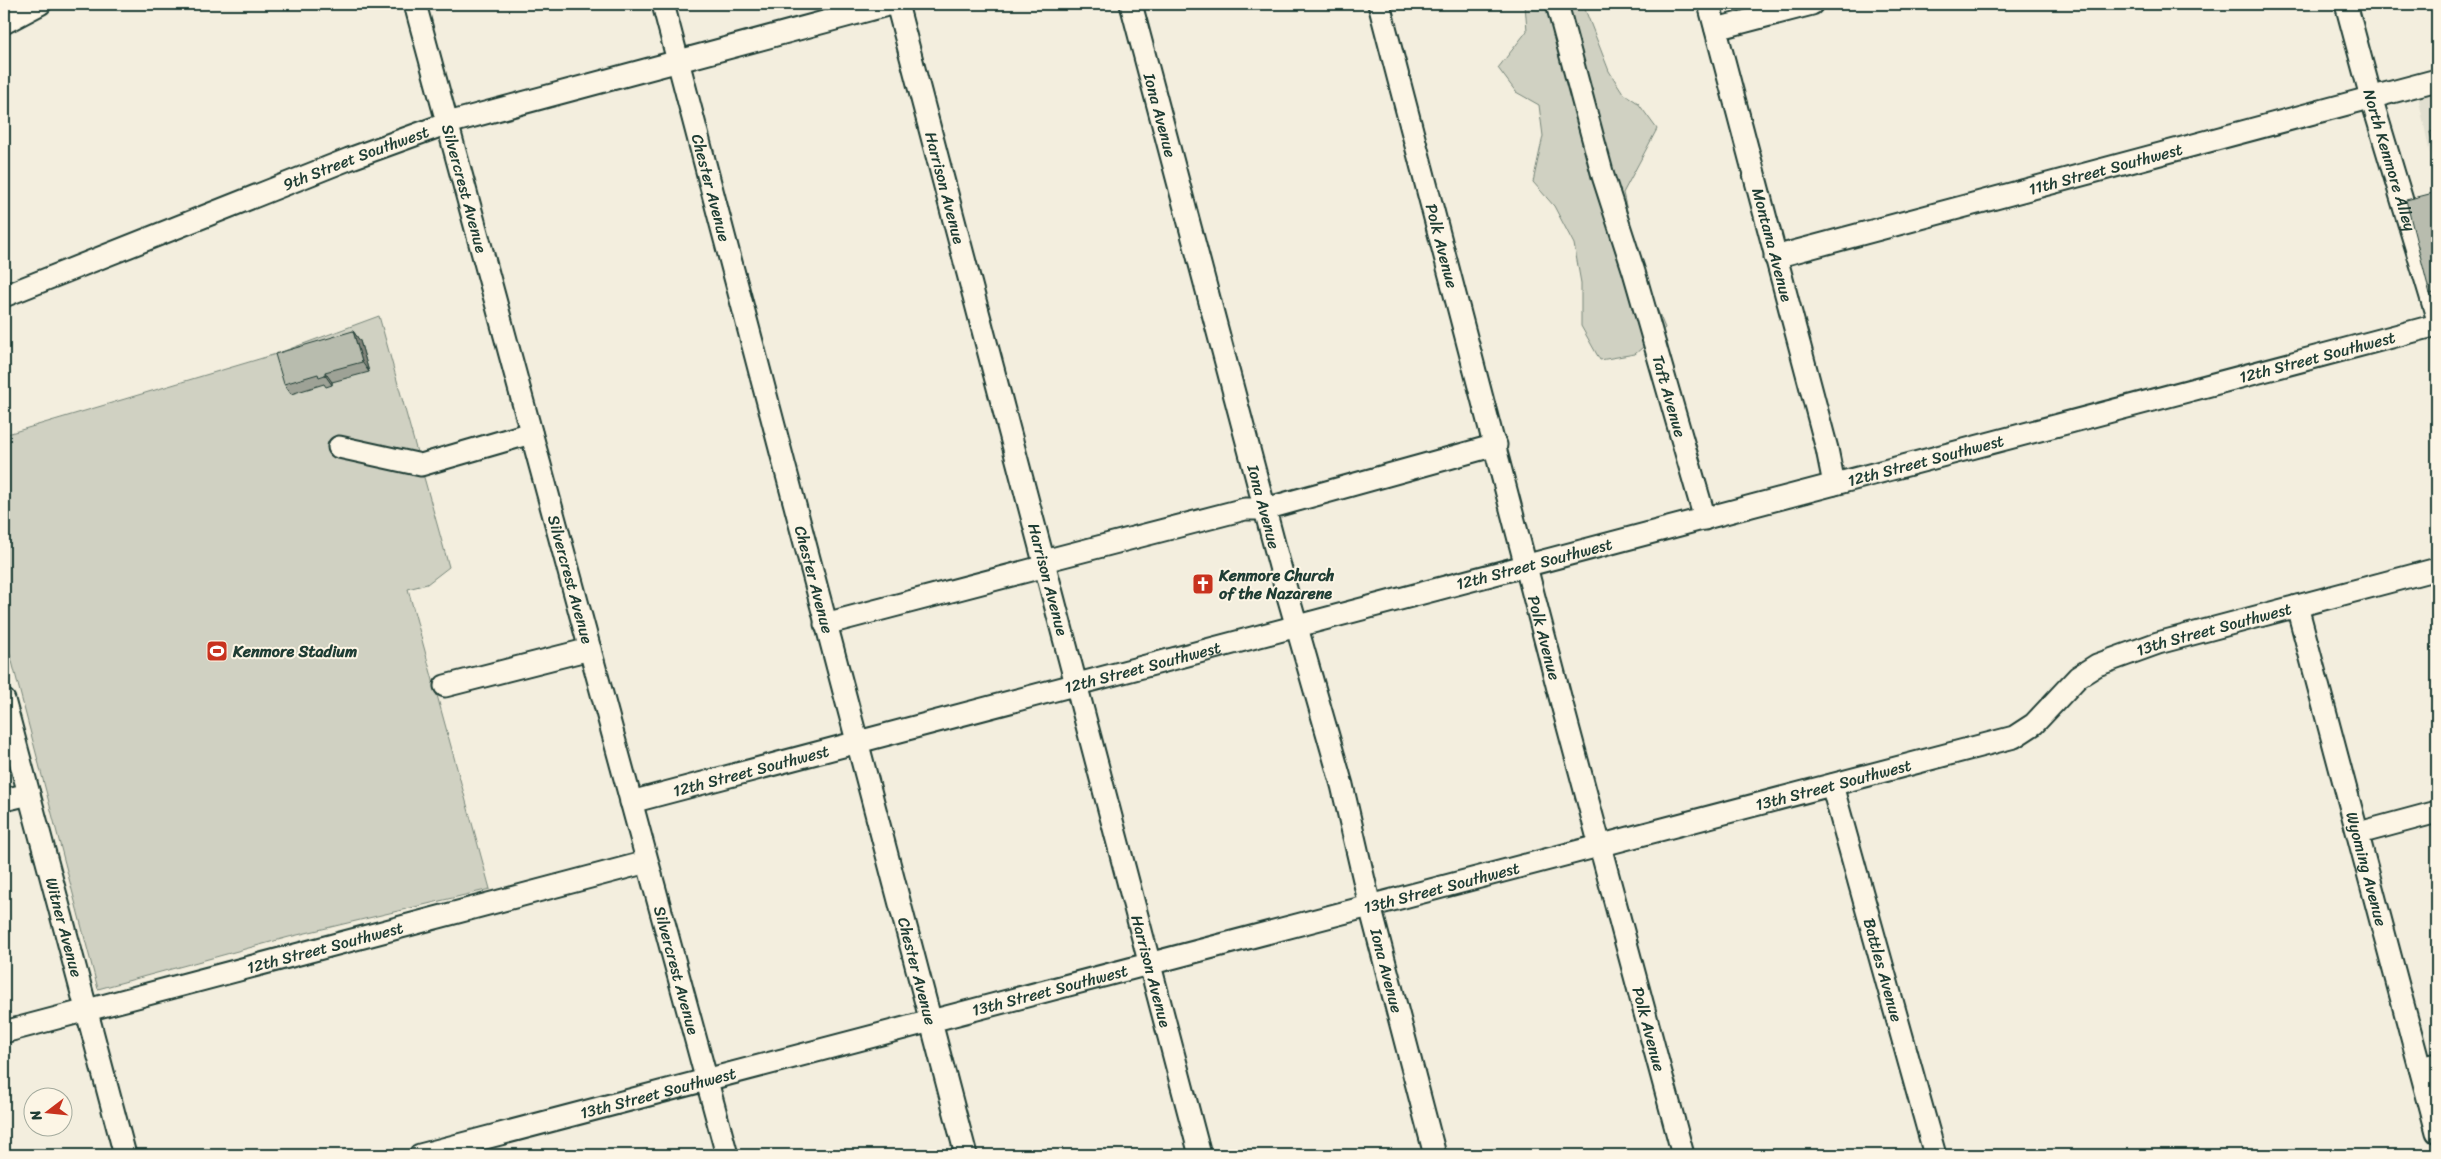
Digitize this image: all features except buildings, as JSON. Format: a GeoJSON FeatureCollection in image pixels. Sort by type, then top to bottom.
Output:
{"type":"FeatureCollection","features":[{"type":"Feature","properties":{"kind":"street"},"geometry":{"type":"LineString","coordinates":[[4,23],[40,4]]}},
{"type":"Feature","properties":{"kind":"street","name":"Silvercrest Avenue"},"geometry":{"type":"LineString","coordinates":[[415,4],[727,1155]]}},
{"type":"Feature","properties":{"kind":"street","name":"Chester Avenue"},"geometry":{"type":"LineString","coordinates":[[663,4],[966,1155]]}},
{"type":"Feature","properties":{"kind":"street","name":"9th Street Southwest"},"geometry":{"type":"LineString","coordinates":[[4,296],[349,159],[448,123],[891,4]]}},
{"type":"Feature","properties":{"kind":"street","name":"Harrison Avenue"},"geometry":{"type":"LineString","coordinates":[[897,4],[1200,1155]]}},
{"type":"Feature","properties":{"kind":"street","name":"Iona Avenue"},"geometry":{"type":"LineString","coordinates":[[1131,4],[1264,509],[1342,785],[1370,906],[1435,1155]]}},
{"type":"Feature","properties":{"kind":"street","name":"Polk Avenue"},"geometry":{"type":"LineString","coordinates":[[1379,4],[1563,708],[1602,845],[1683,1155]]}},
{"type":"Feature","properties":{"kind":"street","name":"Taft Avenue"},"geometry":{"type":"LineString","coordinates":[[1557,4],[1602,176],[1634,272],[1705,519]]}},
{"type":"Feature","properties":{"kind":"street","name":"Montana Avenue"},"geometry":{"type":"LineString","coordinates":[[1709,4],[1827,450],[1834,484]]}},
{"type":"Feature","properties":{"kind":"street"},"geometry":{"type":"LineString","coordinates":[[1716,29],[1812,4]]}},
{"type":"Feature","properties":{"kind":"street","name":"North Kenmore Alley"},"geometry":{"type":"LineString","coordinates":[[2346,4],[2370,97],[2437,317]]}},
{"type":"Feature","properties":{"kind":"street","name":"11th Street Southwest"},"geometry":{"type":"LineString","coordinates":[[1775,257],[2437,80]]}},
{"type":"Feature","properties":{"kind":"street","name":"12th Street Southwest"},"geometry":{"type":"LineString","coordinates":[[631,802],[2437,325]]}},
{"type":"Feature","properties":{"kind":"street"},"geometry":{"type":"LineString","coordinates":[[339,447],[424,464],[531,433]]}},
{"type":"Feature","properties":{"kind":"street"},"geometry":{"type":"LineString","coordinates":[[825,624],[1245,509],[1264,509],[1496,446]]}},
{"type":"Feature","properties":{"kind":"street","name":"13th Street Southwest"},"geometry":{"type":"LineString","coordinates":[[420,1155],[2014,738],[2034,724],[2078,677],[2097,665],[2158,644],[2437,568]]}},
{"type":"Feature","properties":{"kind":"street","name":"Wyoming Avenue"},"geometry":{"type":"LineString","coordinates":[[2297,606],[2359,833],[2429,1066],[2437,1132]]}},
{"type":"Feature","properties":{"kind":"street"},"geometry":{"type":"LineString","coordinates":[[445,686],[590,648]]}},
{"type":"Feature","properties":{"kind":"street","name":"Witner Avenue"},"geometry":{"type":"LineString","coordinates":[[4,700],[125,1155]]}},
{"type":"Feature","properties":{"kind":"street","name":"Battles Avenue"},"geometry":{"type":"LineString","coordinates":[[1832,785],[1935,1155]]}},
{"type":"Feature","properties":{"kind":"street"},"geometry":{"type":"LineString","coordinates":[[4,800],[29,794]]}},
{"type":"Feature","properties":{"kind":"street"},"geometry":{"type":"LineString","coordinates":[[2359,833],[2437,812]]}},
{"type":"Feature","properties":{"kind":"street","name":"12th Street Southwest"},"geometry":{"type":"LineString","coordinates":[[4,1032],[86,1012],[647,862]]}},
{"type":"Feature","properties":{"kind":"shaded area"},"geometry":{"type":"Polygon","coordinates":[[[1525,4],[1583,4],[1609,71],[1623,93],[1638,103],[1657,129],[1623,193],[1640,267],[1665,328],[1635,354],[1600,360],[1581,326],[1581,283],[1574,244],[1554,206],[1533,182],[1543,136],[1539,105],[1516,92],[1498,68],[1527,31],[1525,4]]]}},
{"type":"Feature","properties":{"kind":"shaded area"},"geometry":{"type":"Polygon","coordinates":[[[2437,80],[2437,188],[2416,86],[2437,80]]]}},
{"type":"Feature","properties":{"kind":"shaded area","name":"Kenmore Stadium"},"geometry":{"type":"Polygon","coordinates":[[[379,316],[449,567],[427,584],[408,589],[490,889],[289,937],[98,989],[4,631],[4,435],[276,354],[379,316]]]}},
{"type":"Feature","properties":{"kind":"place","name":"Kenmore Church of the Nazarene"},"geometry":{"type":"Point","coordinates":[1203,584]}},
{"type":"Feature","properties":{"kind":"place","name":"Kenmore Stadium"},"geometry":{"type":"Point","coordinates":[217,651]}}]}
